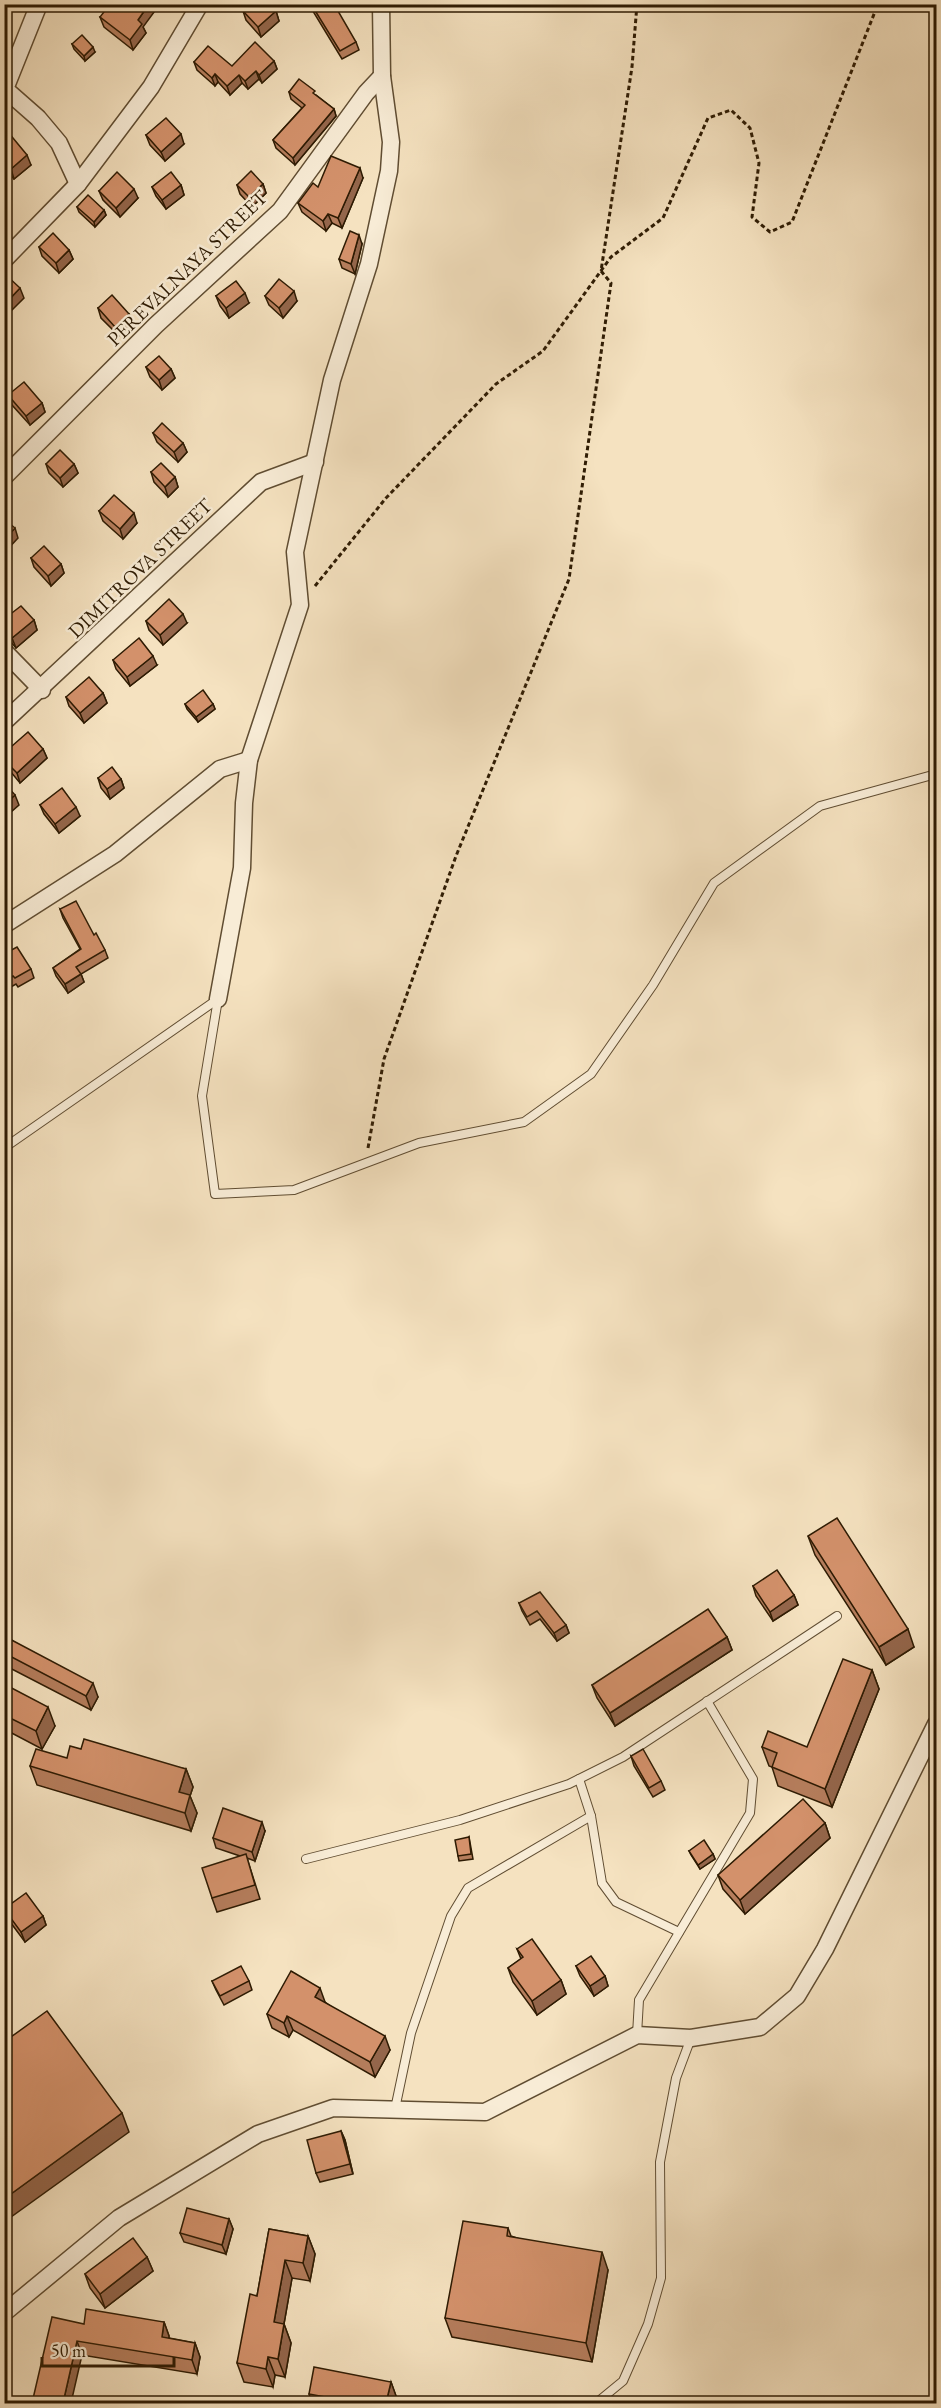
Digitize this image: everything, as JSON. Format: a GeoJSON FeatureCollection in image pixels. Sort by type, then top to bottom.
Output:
{"type":"FeatureCollection","features":[{"type":"Feature","properties":{"kind":"street"},"geometry":{"type":"LineString","coordinates":[[39,4],[5,90],[38,118],[59,143],[78,184]]}},
{"type":"Feature","properties":{"kind":"street"},"geometry":{"type":"LineString","coordinates":[[4,260],[78,184],[151,87],[200,4]]}},
{"type":"Feature","properties":{"kind":"street"},"geometry":{"type":"LineString","coordinates":[[218,999],[242,868],[244,803],[249,760],[300,605],[295,552],[332,380],[369,264],[389,171],[391,142],[382,76],[381,4]]}},
{"type":"Feature","properties":{"kind":"street","name":"PEREVALNAYA STREET"},"geometry":{"type":"LineString","coordinates":[[4,477],[156,325],[280,211],[366,93],[382,76]]}},
{"type":"Feature","properties":{"kind":"street","name":"DIMITROVA STREET"},"geometry":{"type":"LineString","coordinates":[[4,722],[42,690],[261,482],[315,462]]}},
{"type":"Feature","properties":{"kind":"street"},"geometry":{"type":"LineString","coordinates":[[4,651],[42,690]]}},
{"type":"Feature","properties":{"kind":"street"},"geometry":{"type":"LineString","coordinates":[[4,925],[115,854],[220,769],[249,760]]}},
{"type":"Feature","properties":{"kind":"street"},"geometry":{"type":"LineString","coordinates":[[4,2313],[119,2218],[258,2134],[333,2108],[485,2112],[637,2035],[691,2038],[760,2027],[796,1996],[825,1949],[936,1724]]}},
{"type":"Feature","properties":{"kind":"lane"},"geometry":{"type":"LineString","coordinates":[[218,999],[202,1096],[215,1194],[294,1190],[419,1143],[524,1122],[591,1074],[653,985],[714,883],[820,806],[936,774]]}},
{"type":"Feature","properties":{"kind":"lane"},"geometry":{"type":"LineString","coordinates":[[4,1148],[218,999]]}},
{"type":"Feature","properties":{"kind":"lane"},"geometry":{"type":"LineString","coordinates":[[306,1859],[460,1820],[579,1779],[623,1758],[837,1616]]}},
{"type":"Feature","properties":{"kind":"lane"},"geometry":{"type":"LineString","coordinates":[[637,2035],[639,2000],[750,1813],[753,1779],[708,1701]]}},
{"type":"Feature","properties":{"kind":"lane"},"geometry":{"type":"LineString","coordinates":[[579,1779],[591,1816],[602,1882],[615,1902],[679,1932]]}},
{"type":"Feature","properties":{"kind":"lane"},"geometry":{"type":"LineString","coordinates":[[394,2109],[411,2034],[451,1916],[468,1888],[591,1816]]}},
{"type":"Feature","properties":{"kind":"lane"},"geometry":{"type":"LineString","coordinates":[[595,2403],[623,2381],[648,2324],[661,2278],[660,2162],[676,2078],[691,2038]]}},
{"type":"Feature","properties":{"kind":"path"},"geometry":{"type":"LineString","coordinates":[[365,1163],[384,1059],[456,856],[569,579],[611,283],[601,271],[632,67],[637,4]]}},
{"type":"Feature","properties":{"kind":"path"},"geometry":{"type":"LineString","coordinates":[[300,605],[386,498],[496,384],[543,351],[611,257],[663,218],[708,118],[731,110],[750,128],[759,163],[752,217],[770,232],[792,222],[878,4]]}},
{"type":"Feature","properties":{"kind":"building"},"geometry":{"type":"Polygon","coordinates":[[[110,4],[149,4],[138,20],[142,24],[130,40],[100,17],[110,4]]]}},
{"type":"Feature","properties":{"kind":"building"},"geometry":{"type":"Polygon","coordinates":[[[250,4],[270,4],[276,11],[258,27],[243,11],[250,4]]]}},
{"type":"Feature","properties":{"kind":"building"},"geometry":{"type":"Polygon","coordinates":[[[311,4],[334,4],[356,42],[340,51],[311,4]]]}},
{"type":"Feature","properties":{"kind":"building"},"geometry":{"type":"Polygon","coordinates":[[[82,35],[93,47],[84,56],[72,44],[82,35]]]}},
{"type":"Feature","properties":{"kind":"building"},"geometry":{"type":"Polygon","coordinates":[[[255,42],[274,61],[259,75],[256,71],[245,81],[239,75],[227,86],[215,74],[212,78],[194,62],[208,46],[232,66],[255,42]]]}},
{"type":"Feature","properties":{"kind":"building"},"geometry":{"type":"Polygon","coordinates":[[[299,79],[334,109],[293,158],[273,140],[305,105],[289,92],[299,79]]]}},
{"type":"Feature","properties":{"kind":"building"},"geometry":{"type":"Polygon","coordinates":[[[166,118],[181,134],[161,152],[146,135],[166,118]]]}},
{"type":"Feature","properties":{"kind":"building"},"geometry":{"type":"Polygon","coordinates":[[[8,132],[27,155],[11,169],[4,162],[4,135],[8,132]]]}},
{"type":"Feature","properties":{"kind":"building"},"geometry":{"type":"Polygon","coordinates":[[[331,156],[360,168],[338,218],[328,214],[323,221],[298,203],[313,183],[318,187],[331,156]]]}},
{"type":"Feature","properties":{"kind":"building"},"geometry":{"type":"Polygon","coordinates":[[[251,171],[263,184],[249,197],[237,185],[251,171]]]}},
{"type":"Feature","properties":{"kind":"building"},"geometry":{"type":"Polygon","coordinates":[[[117,172],[134,189],[116,208],[99,191],[117,172]]]}},
{"type":"Feature","properties":{"kind":"building"},"geometry":{"type":"Polygon","coordinates":[[[171,172],[181,185],[162,200],[152,187],[171,172]]]}},
{"type":"Feature","properties":{"kind":"building"},"geometry":{"type":"Polygon","coordinates":[[[88,195],[104,210],[94,222],[77,207],[88,195]]]}},
{"type":"Feature","properties":{"kind":"building"},"geometry":{"type":"Polygon","coordinates":[[[350,231],[359,235],[351,264],[339,259],[350,231]]]}},
{"type":"Feature","properties":{"kind":"building"},"geometry":{"type":"Polygon","coordinates":[[[53,233],[69,250],[56,263],[39,247],[53,233]]]}},
{"type":"Feature","properties":{"kind":"building"},"geometry":{"type":"Polygon","coordinates":[[[6,275],[20,288],[4,305],[4,277],[6,275]]]}},
{"type":"Feature","properties":{"kind":"building"},"geometry":{"type":"Polygon","coordinates":[[[279,279],[294,291],[279,308],[265,296],[279,279]]]}},
{"type":"Feature","properties":{"kind":"building"},"geometry":{"type":"Polygon","coordinates":[[[236,281],[245,293],[226,308],[216,296],[236,281]]]}},
{"type":"Feature","properties":{"kind":"building"},"geometry":{"type":"Polygon","coordinates":[[[112,295],[129,314],[115,327],[98,308],[112,295]]]}},
{"type":"Feature","properties":{"kind":"building"},"geometry":{"type":"Polygon","coordinates":[[[159,356],[171,369],[159,380],[146,367],[159,356]]]}},
{"type":"Feature","properties":{"kind":"building"},"geometry":{"type":"Polygon","coordinates":[[[24,382],[42,403],[26,416],[8,395],[24,382]]]}},
{"type":"Feature","properties":{"kind":"building"},"geometry":{"type":"Polygon","coordinates":[[[162,423],[183,443],[174,452],[153,433],[162,423]]]}},
{"type":"Feature","properties":{"kind":"building"},"geometry":{"type":"Polygon","coordinates":[[[60,450],[74,464],[60,478],[46,464],[60,450]]]}},
{"type":"Feature","properties":{"kind":"building"},"geometry":{"type":"Polygon","coordinates":[[[161,463],[175,477],[165,487],[151,472],[161,463]]]}},
{"type":"Feature","properties":{"kind":"building"},"geometry":{"type":"Polygon","coordinates":[[[114,495],[134,513],[120,529],[99,511],[114,495]]]}},
{"type":"Feature","properties":{"kind":"building"},"geometry":{"type":"Polygon","coordinates":[[[4,519],[15,528],[4,540],[4,519]]]}},
{"type":"Feature","properties":{"kind":"building"},"geometry":{"type":"Polygon","coordinates":[[[44,546],[61,564],[48,576],[31,558],[44,546]]]}},
{"type":"Feature","properties":{"kind":"building"},"geometry":{"type":"Polygon","coordinates":[[[169,599],[183,614],[160,635],[146,621],[169,599]]]}},
{"type":"Feature","properties":{"kind":"building"},"geometry":{"type":"Polygon","coordinates":[[[21,606],[34,620],[12,638],[4,629],[4,619],[21,606]]]}},
{"type":"Feature","properties":{"kind":"building"},"geometry":{"type":"Polygon","coordinates":[[[139,638],[153,656],[127,677],[113,660],[139,638]]]}},
{"type":"Feature","properties":{"kind":"building"},"geometry":{"type":"Polygon","coordinates":[[[89,677],[103,693],[80,713],[66,697],[89,677]]]}},
{"type":"Feature","properties":{"kind":"building"},"geometry":{"type":"Polygon","coordinates":[[[203,690],[213,704],[196,717],[185,704],[203,690]]]}},
{"type":"Feature","properties":{"kind":"building"},"geometry":{"type":"Polygon","coordinates":[[[28,732],[43,749],[17,773],[4,760],[4,753],[28,732]]]}},
{"type":"Feature","properties":{"kind":"building"},"geometry":{"type":"Polygon","coordinates":[[[112,767],[121,779],[107,789],[98,778],[112,767]]]}},
{"type":"Feature","properties":{"kind":"building"},"geometry":{"type":"Polygon","coordinates":[[[4,783],[15,795],[4,805],[4,783]]]}},
{"type":"Feature","properties":{"kind":"building"},"geometry":{"type":"Polygon","coordinates":[[[62,788],[76,807],[55,824],[40,805],[62,788]]]}},
{"type":"Feature","properties":{"kind":"building"},"geometry":{"type":"Polygon","coordinates":[[[76,901],[94,935],[96,933],[105,950],[76,967],[81,974],[65,984],[53,968],[81,949],[60,909],[76,901]]]}},
{"type":"Feature","properties":{"kind":"building"},"geometry":{"type":"Polygon","coordinates":[[[17,947],[31,969],[4,981],[4,954],[17,947]]]}},
{"type":"Feature","properties":{"kind":"building"},"geometry":{"type":"Polygon","coordinates":[[[837,1518],[908,1629],[879,1647],[808,1536],[837,1518]]]}},
{"type":"Feature","properties":{"kind":"building"},"geometry":{"type":"Polygon","coordinates":[[[777,1570],[794,1595],[770,1612],[753,1586],[777,1570]]]}},
{"type":"Feature","properties":{"kind":"building"},"geometry":{"type":"Polygon","coordinates":[[[540,1592],[566,1625],[554,1633],[537,1611],[527,1617],[519,1603],[540,1592]]]}},
{"type":"Feature","properties":{"kind":"building"},"geometry":{"type":"Polygon","coordinates":[[[708,1609],[727,1637],[610,1713],[592,1685],[708,1609]]]}},
{"type":"Feature","properties":{"kind":"building"},"geometry":{"type":"Polygon","coordinates":[[[4,1636],[93,1683],[86,1696],[4,1653],[4,1636]]]}},
{"type":"Feature","properties":{"kind":"building"},"geometry":{"type":"Polygon","coordinates":[[[843,1659],[872,1670],[825,1789],[772,1767],[777,1753],[762,1747],[768,1731],[807,1747],[843,1659]]]}},
{"type":"Feature","properties":{"kind":"building"},"geometry":{"type":"Polygon","coordinates":[[[4,1684],[48,1707],[36,1731],[4,1715],[4,1684]]]}},
{"type":"Feature","properties":{"kind":"building"},"geometry":{"type":"Polygon","coordinates":[[[84,1739],[186,1769],[179,1792],[190,1795],[185,1813],[30,1766],[36,1749],[67,1758],[70,1746],[81,1749],[84,1739]]]}},
{"type":"Feature","properties":{"kind":"building"},"geometry":{"type":"Polygon","coordinates":[[[643,1749],[661,1781],[649,1788],[631,1756],[643,1749]]]}},
{"type":"Feature","properties":{"kind":"building"},"geometry":{"type":"Polygon","coordinates":[[[803,1799],[825,1823],[740,1900],[718,1875],[803,1799]]]}},
{"type":"Feature","properties":{"kind":"building"},"geometry":{"type":"Polygon","coordinates":[[[223,1808],[262,1822],[252,1852],[213,1838],[223,1808]]]}},
{"type":"Feature","properties":{"kind":"building"},"geometry":{"type":"Polygon","coordinates":[[[469,1837],[471,1854],[458,1856],[455,1840],[469,1837]]]}},
{"type":"Feature","properties":{"kind":"building"},"geometry":{"type":"Polygon","coordinates":[[[704,1840],[713,1854],[698,1865],[689,1851],[704,1840]]]}},
{"type":"Feature","properties":{"kind":"building"},"geometry":{"type":"Polygon","coordinates":[[[246,1854],[255,1885],[212,1898],[202,1868],[246,1854]]]}},
{"type":"Feature","properties":{"kind":"building"},"geometry":{"type":"Polygon","coordinates":[[[26,1893],[43,1916],[21,1932],[4,1909],[26,1893]]]}},
{"type":"Feature","properties":{"kind":"building"},"geometry":{"type":"Polygon","coordinates":[[[532,1939],[561,1980],[532,2001],[508,1968],[523,1957],[517,1949],[532,1939]]]}},
{"type":"Feature","properties":{"kind":"building"},"geometry":{"type":"Polygon","coordinates":[[[591,1956],[605,1976],[590,1986],[576,1966],[591,1956]]]}},
{"type":"Feature","properties":{"kind":"building"},"geometry":{"type":"Polygon","coordinates":[[[241,1966],[249,1981],[220,1996],[212,1981],[241,1966]]]}},
{"type":"Feature","properties":{"kind":"building"},"geometry":{"type":"Polygon","coordinates":[[[291,1971],[320,1988],[315,1997],[385,2036],[370,2062],[287,2016],[284,2023],[267,2014],[291,1971]]]}},
{"type":"Feature","properties":{"kind":"building"},"geometry":{"type":"Polygon","coordinates":[[[47,2011],[122,2113],[4,2199],[4,2042],[47,2011]]]}},
{"type":"Feature","properties":{"kind":"building"},"geometry":{"type":"Polygon","coordinates":[[[341,2131],[350,2164],[316,2173],[307,2140],[341,2131]]]}},
{"type":"Feature","properties":{"kind":"building"},"geometry":{"type":"Polygon","coordinates":[[[187,2208],[229,2219],[222,2245],[180,2233],[187,2208]]]}},
{"type":"Feature","properties":{"kind":"building"},"geometry":{"type":"Polygon","coordinates":[[[463,2221],[508,2228],[507,2236],[602,2252],[586,2343],[445,2318],[463,2221]]]}},
{"type":"Feature","properties":{"kind":"building"},"geometry":{"type":"Polygon","coordinates":[[[269,2229],[308,2236],[303,2263],[285,2260],[274,2322],[284,2324],[278,2359],[268,2357],[266,2369],[237,2363],[250,2294],[257,2296],[269,2229]]]}},
{"type":"Feature","properties":{"kind":"building"},"geometry":{"type":"Polygon","coordinates":[[[133,2238],[147,2257],[100,2294],[85,2274],[133,2238]]]}},
{"type":"Feature","properties":{"kind":"building"},"geometry":{"type":"Polygon","coordinates":[[[86,2309],[164,2322],[162,2337],[195,2343],[192,2360],[77,2341],[63,2403],[32,2403],[52,2317],[84,2324],[86,2309]]]}},
{"type":"Feature","properties":{"kind":"building"},"geometry":{"type":"Polygon","coordinates":[[[314,2367],[391,2382],[386,2403],[357,2403],[309,2394],[314,2367]]]}}]}
